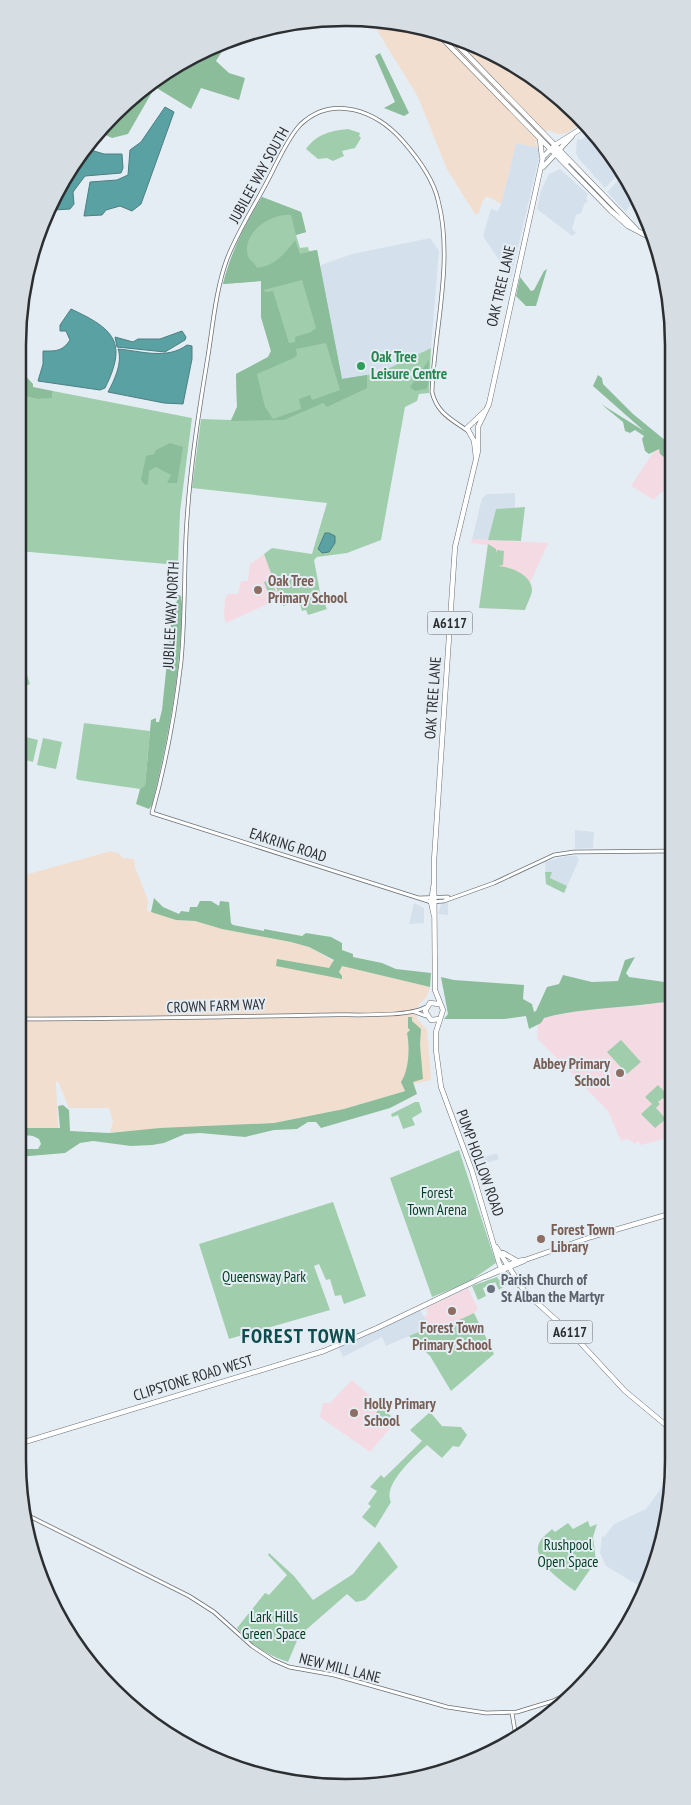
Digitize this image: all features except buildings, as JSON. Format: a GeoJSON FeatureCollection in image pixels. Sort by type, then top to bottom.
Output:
{"type":"FeatureCollection","features":[{"type":"Feature","properties":{"kind":"main road"},"geometry":{"type":"LineString","coordinates":[[446,42],[540,139],[568,158],[637,230]]}},
{"type":"Feature","properties":{"kind":"main road"},"geometry":{"type":"LineString","coordinates":[[461,48],[530,120],[552,147]]}},
{"type":"Feature","properties":{"kind":"main road","name":"A6117"},"geometry":{"type":"LineString","coordinates":[[542,160],[552,147],[581,130]]}},
{"type":"Feature","properties":{"kind":"main road","name":"A6117"},"geometry":{"type":"LineString","coordinates":[[557,151],[573,135]]}},
{"type":"Feature","properties":{"kind":"main road","name":"OAK TREE LANE"},"geometry":{"type":"LineString","coordinates":[[433,900],[455,547],[478,451],[478,429],[486,410],[542,168],[540,139]]}},
{"type":"Feature","properties":{"kind":"main road"},"geometry":{"type":"LineString","coordinates":[[568,158],[567,148],[569,140]]}},
{"type":"Feature","properties":{"kind":"main road"},"geometry":{"type":"LineString","coordinates":[[557,151],[576,176],[611,212],[628,226],[645,234]]}},
{"type":"Feature","properties":{"kind":"main road","name":"OAK TREE LANE"},"geometry":{"type":"LineString","coordinates":[[542,168],[557,151]]}},
{"type":"Feature","properties":{"kind":"main road"},"geometry":{"type":"LineString","coordinates":[[478,429],[470,423],[486,410]]}},
{"type":"Feature","properties":{"kind":"main road","name":"OAK TREE LANE"},"geometry":{"type":"LineString","coordinates":[[470,423],[469,432],[474,442],[476,458]]}},
{"type":"Feature","properties":{"kind":"main road"},"geometry":{"type":"LineString","coordinates":[[469,432],[478,429]]}},
{"type":"Feature","properties":{"kind":"main road","name":"A6117"},"geometry":{"type":"LineString","coordinates":[[433,900],[431,912],[434,916],[435,990],[443,1012],[436,1032]]}},
{"type":"Feature","properties":{"kind":"main road","name":"A6117"},"geometry":{"type":"LineString","coordinates":[[435,990],[428,1005],[426,1016],[431,1020],[436,1032]]}},
{"type":"Feature","properties":{"kind":"main road"},"geometry":{"type":"LineString","coordinates":[[428,1005],[439,1004]]}},
{"type":"Feature","properties":{"kind":"main road"},"geometry":{"type":"LineString","coordinates":[[431,1020],[439,1019]]}},
{"type":"Feature","properties":{"kind":"main road","name":"PUMP HOLLOW ROAD"},"geometry":{"type":"LineString","coordinates":[[436,1032],[436,1050],[441,1087],[505,1268]]}},
{"type":"Feature","properties":{"kind":"main road","name":"CLIPSTONE ROAD WEST"},"geometry":{"type":"LineString","coordinates":[[26,1442],[324,1351],[525,1260],[591,1237],[665,1215]]}},
{"type":"Feature","properties":{"kind":"main road"},"geometry":{"type":"LineString","coordinates":[[498,1248],[517,1260]]}},
{"type":"Feature","properties":{"kind":"main road","name":"CLIPSTONE ROAD WEST"},"geometry":{"type":"LineString","coordinates":[[505,1268],[517,1260],[525,1260]]}},
{"type":"Feature","properties":{"kind":"main road","name":"A6117"},"geometry":{"type":"LineString","coordinates":[[505,1268],[519,1285],[575,1337],[625,1391],[665,1424]]}},
{"type":"Feature","properties":{"kind":"street","name":"JUBILEE WAY SOUTH"},"geometry":{"type":"LineString","coordinates":[[198,415],[222,276],[242,227],[298,126],[321,112],[342,107],[362,110],[385,123],[420,162],[438,197],[443,236],[442,275],[432,392],[440,410],[469,432]]}},
{"type":"Feature","properties":{"kind":"street","name":"JUBILEE WAY NORTH"},"geometry":{"type":"LineString","coordinates":[[152,813],[169,748],[180,672],[186,606],[185,557],[188,500],[198,415]]}},
{"type":"Feature","properties":{"kind":"street"},"geometry":{"type":"LineString","coordinates":[[458,425],[470,423]]}},
{"type":"Feature","properties":{"kind":"street","name":"EAKRING ROAD"},"geometry":{"type":"LineString","coordinates":[[152,813],[418,898],[433,900],[449,898],[494,883],[554,855],[574,852],[665,851]]}},
{"type":"Feature","properties":{"kind":"street","name":"CROWN FARM WAY"},"geometry":{"type":"LineString","coordinates":[[415,1012],[428,1005]]}},
{"type":"Feature","properties":{"kind":"street","name":"CROWN FARM WAY"},"geometry":{"type":"LineString","coordinates":[[26,1019],[130,1020],[415,1012],[426,1016]]}},
{"type":"Feature","properties":{"kind":"street","name":"NEW MILL LANE"},"geometry":{"type":"LineString","coordinates":[[31,1517],[196,1600],[214,1612],[262,1654],[289,1667],[334,1675],[462,1711],[512,1713],[531,1709],[559,1697]]}},
{"type":"Feature","properties":{"kind":"street"},"geometry":{"type":"LineString","coordinates":[[512,1713],[515,1730]]}},
{"type":"Feature","properties":{"kind":"shaded area"},"geometry":{"type":"Polygon","coordinates":[[[375,28],[408,32],[428,37],[487,59],[540,92],[577,126],[567,133],[558,134],[548,130],[535,143],[539,148],[516,143],[501,204],[487,196],[482,202],[479,213],[475,214],[447,169],[418,97],[375,28]]]}},
{"type":"Feature","properties":{"kind":"shaded area"},"geometry":{"type":"Polygon","coordinates":[[[586,135],[616,177],[605,188],[579,159],[576,153],[577,139],[581,140],[586,135]]]}},
{"type":"Feature","properties":{"kind":"shaded area"},"geometry":{"type":"Polygon","coordinates":[[[516,143],[539,148],[540,153],[511,278],[483,236],[491,209],[498,211],[501,204],[516,143]]]}},
{"type":"Feature","properties":{"kind":"shaded area"},"geometry":{"type":"Polygon","coordinates":[[[560,169],[588,194],[586,198],[588,202],[585,203],[581,213],[576,215],[572,229],[576,233],[572,236],[537,209],[541,190],[549,174],[560,169]]]}},
{"type":"Feature","properties":{"kind":"shaded area"},"geometry":{"type":"Polygon","coordinates":[[[618,180],[631,203],[626,212],[607,192],[618,180]]]}},
{"type":"Feature","properties":{"kind":"shaded area"},"geometry":{"type":"Polygon","coordinates":[[[430,238],[439,251],[431,348],[379,373],[342,380],[320,274],[321,265],[352,254],[430,238]]]}},
{"type":"Feature","properties":{"kind":"shaded area"},"geometry":{"type":"Polygon","coordinates":[[[658,445],[665,450],[665,494],[662,491],[654,500],[631,486],[658,445]]]}},
{"type":"Feature","properties":{"kind":"shaded area"},"geometry":{"type":"Polygon","coordinates":[[[515,493],[515,508],[496,509],[488,540],[472,539],[482,498],[487,494],[515,493]]]}},
{"type":"Feature","properties":{"kind":"shaded area"},"geometry":{"type":"Polygon","coordinates":[[[472,539],[548,543],[530,583],[532,589],[525,610],[479,608],[488,545],[471,543],[472,539]]]}},
{"type":"Feature","properties":{"kind":"shaded area","name":"Oak Tree Primary School"},"geometry":{"type":"Polygon","coordinates":[[[264,554],[281,598],[226,623],[224,616],[225,599],[228,594],[238,594],[241,581],[248,581],[250,564],[264,554]]]}},
{"type":"Feature","properties":{"kind":"shaded area"},"geometry":{"type":"Polygon","coordinates":[[[575,830],[594,832],[593,848],[575,849],[575,830]]]}},
{"type":"Feature","properties":{"kind":"shaded area"},"geometry":{"type":"Polygon","coordinates":[[[111,851],[120,854],[122,858],[134,859],[135,867],[148,900],[147,911],[162,914],[176,920],[195,921],[222,929],[291,942],[309,947],[342,966],[430,987],[426,998],[419,1004],[417,1019],[427,1029],[431,1080],[413,1084],[402,1092],[344,1109],[274,1123],[110,1132],[113,1122],[109,1108],[69,1108],[58,1081],[56,1082],[58,1128],[26,1128],[26,875],[111,851]]]}},
{"type":"Feature","properties":{"kind":"shaded area"},"geometry":{"type":"Polygon","coordinates":[[[567,856],[577,856],[579,860],[564,893],[546,884],[545,862],[567,856]]]}},
{"type":"Feature","properties":{"kind":"shaded area"},"geometry":{"type":"Polygon","coordinates":[[[448,902],[448,915],[438,914],[441,904],[448,902]]]}},
{"type":"Feature","properties":{"kind":"shaded area"},"geometry":{"type":"Polygon","coordinates":[[[414,903],[424,908],[424,923],[409,924],[414,903]]]}},
{"type":"Feature","properties":{"kind":"shaded area","name":"Abbey Primary School"},"geometry":{"type":"Polygon","coordinates":[[[654,1002],[665,1002],[665,1139],[640,1145],[639,1141],[635,1144],[628,1139],[621,1141],[608,1111],[537,1038],[538,1025],[543,1018],[596,1007],[640,1006],[654,1002]]]}},
{"type":"Feature","properties":{"kind":"shaded area"},"geometry":{"type":"Polygon","coordinates":[[[497,1153],[499,1159],[481,1165],[479,1159],[497,1153]]]}},
{"type":"Feature","properties":{"kind":"shaded area","name":"Forest Town Primary School"},"geometry":{"type":"Polygon","coordinates":[[[468,1288],[478,1309],[474,1313],[433,1332],[424,1316],[428,1314],[426,1308],[468,1288]]]}},
{"type":"Feature","properties":{"kind":"shaded area"},"geometry":{"type":"Polygon","coordinates":[[[420,1310],[430,1327],[386,1346],[382,1337],[343,1357],[338,1346],[420,1310]]]}},
{"type":"Feature","properties":{"kind":"shaded area","name":"Holly Primary School"},"geometry":{"type":"Polygon","coordinates":[[[352,1380],[397,1420],[370,1452],[320,1417],[323,1403],[330,1403],[352,1380]]]}},
{"type":"Feature","properties":{"kind":"shaded area"},"geometry":{"type":"Polygon","coordinates":[[[664,1485],[659,1522],[648,1562],[639,1586],[606,1566],[600,1553],[602,1536],[604,1537],[614,1524],[646,1509],[664,1485]]]}},
{"type":"Feature","properties":{"kind":"green space"},"geometry":{"type":"Polygon","coordinates":[[[222,51],[216,61],[229,73],[245,78],[239,100],[201,88],[191,109],[157,88],[186,69],[222,51]]]}},
{"type":"Feature","properties":{"kind":"green space"},"geometry":{"type":"Polygon","coordinates":[[[380,53],[409,113],[404,116],[384,108],[395,102],[375,56],[380,53]]]}},
{"type":"Feature","properties":{"kind":"green space"},"geometry":{"type":"Polygon","coordinates":[[[153,91],[128,134],[112,138],[105,135],[135,105],[153,91]]]}},
{"type":"Feature","properties":{"kind":"green space"},"geometry":{"type":"Polygon","coordinates":[[[348,129],[360,133],[359,136],[361,138],[355,148],[342,151],[344,156],[333,161],[327,158],[318,159],[306,149],[324,134],[348,129]]]}},
{"type":"Feature","properties":{"kind":"green space"},"geometry":{"type":"Polygon","coordinates":[[[262,197],[301,212],[306,232],[296,235],[300,248],[308,247],[309,251],[317,250],[342,379],[379,373],[431,348],[429,393],[419,394],[417,401],[405,407],[381,540],[347,553],[317,557],[314,560],[320,592],[327,609],[308,615],[306,610],[302,611],[299,601],[283,606],[264,554],[272,548],[312,554],[327,503],[192,488],[201,419],[231,420],[237,407],[236,374],[268,357],[271,351],[261,317],[261,281],[223,284],[239,239],[262,197]]]}},
{"type":"Feature","properties":{"kind":"green space"},"geometry":{"type":"Polygon","coordinates":[[[262,197],[301,212],[306,232],[296,235],[291,215],[275,217],[259,226],[253,232],[247,248],[248,256],[257,268],[274,262],[288,250],[295,240],[300,254],[317,250],[342,379],[367,375],[367,388],[327,407],[323,403],[284,420],[231,421],[237,407],[236,374],[268,357],[271,351],[261,317],[261,281],[223,284],[234,250],[262,197]],[[302,280],[264,290],[265,292],[273,291],[289,343],[295,342],[295,337],[311,332],[316,328],[302,280]],[[326,343],[296,349],[297,355],[294,358],[257,374],[265,407],[273,419],[301,409],[299,399],[310,395],[312,400],[340,390],[326,343]]]}},
{"type":"Feature","properties":{"kind":"green space"},"geometry":{"type":"Polygon","coordinates":[[[547,269],[536,306],[526,306],[516,296],[520,277],[531,291],[534,290],[547,269]]]}},
{"type":"Feature","properties":{"kind":"green space"},"geometry":{"type":"Polygon","coordinates":[[[429,360],[428,386],[426,389],[415,391],[410,387],[429,360]]]}},
{"type":"Feature","properties":{"kind":"green space"},"geometry":{"type":"Polygon","coordinates":[[[598,375],[602,378],[603,384],[633,414],[665,440],[665,457],[660,454],[659,449],[649,454],[645,451],[642,439],[644,436],[635,430],[630,433],[625,431],[623,422],[601,404],[644,431],[593,386],[598,375]]]}},
{"type":"Feature","properties":{"kind":"green space"},"geometry":{"type":"Polygon","coordinates":[[[26,377],[33,384],[33,387],[53,391],[52,398],[37,399],[26,397],[26,377]]]}},
{"type":"Feature","properties":{"kind":"green space"},"geometry":{"type":"Polygon","coordinates":[[[53,391],[192,418],[180,512],[178,565],[26,552],[26,397],[37,399],[52,397],[53,391]]]}},
{"type":"Feature","properties":{"kind":"green space"},"geometry":{"type":"Polygon","coordinates":[[[170,443],[183,447],[177,483],[167,483],[171,475],[156,467],[149,471],[148,484],[145,485],[141,480],[146,456],[154,454],[156,450],[170,443]]]}},
{"type":"Feature","properties":{"kind":"green space"},"geometry":{"type":"Polygon","coordinates":[[[525,507],[521,541],[488,540],[496,509],[525,507]]]}},
{"type":"Feature","properties":{"kind":"green space"},"geometry":{"type":"Polygon","coordinates":[[[488,544],[496,549],[496,553],[497,550],[504,551],[503,565],[498,566],[515,570],[529,581],[532,591],[525,610],[479,608],[488,544]]]}},
{"type":"Feature","properties":{"kind":"green space"},"geometry":{"type":"Polygon","coordinates":[[[271,580],[276,592],[269,595],[264,582],[271,580]]]}},
{"type":"Feature","properties":{"kind":"green space"},"geometry":{"type":"Polygon","coordinates":[[[177,594],[181,596],[182,605],[179,656],[173,706],[152,805],[149,809],[136,804],[140,789],[145,785],[151,720],[156,718],[156,722],[159,722],[162,710],[172,614],[178,598],[177,594]]]}},
{"type":"Feature","properties":{"kind":"green space"},"geometry":{"type":"Polygon","coordinates":[[[26,672],[30,684],[26,686],[26,672]]]}},
{"type":"Feature","properties":{"kind":"green space"},"geometry":{"type":"Polygon","coordinates":[[[84,723],[150,731],[145,785],[140,789],[78,780],[76,778],[84,723]]]}},
{"type":"Feature","properties":{"kind":"green space"},"geometry":{"type":"Polygon","coordinates":[[[26,737],[38,740],[33,762],[26,760],[26,737]]]}},
{"type":"Feature","properties":{"kind":"green space"},"geometry":{"type":"Polygon","coordinates":[[[43,738],[62,742],[56,769],[37,765],[43,738]]]}},
{"type":"Feature","properties":{"kind":"green space"},"geometry":{"type":"Polygon","coordinates":[[[545,872],[552,872],[550,878],[567,886],[564,893],[546,884],[545,872]]]}},
{"type":"Feature","properties":{"kind":"green space"},"geometry":{"type":"Polygon","coordinates":[[[154,898],[163,907],[179,914],[181,911],[189,912],[190,907],[197,907],[200,901],[211,901],[219,906],[220,901],[229,902],[231,923],[233,925],[302,936],[306,933],[331,937],[342,943],[342,950],[353,954],[353,957],[382,963],[396,969],[431,973],[430,987],[342,966],[339,972],[342,979],[276,966],[277,959],[329,968],[334,960],[309,947],[291,942],[222,929],[195,921],[176,920],[151,912],[154,898]]]}},
{"type":"Feature","properties":{"kind":"green space"},"geometry":{"type":"Polygon","coordinates":[[[635,957],[626,973],[629,977],[665,982],[665,1002],[565,1013],[544,1018],[541,1023],[529,1029],[526,1016],[505,1019],[444,1019],[448,1014],[441,977],[454,980],[524,985],[523,999],[532,1004],[534,1012],[547,987],[559,984],[563,975],[592,982],[618,981],[625,960],[635,957]]]}},
{"type":"Feature","properties":{"kind":"green space"},"geometry":{"type":"Polygon","coordinates":[[[408,1017],[412,1017],[412,1021],[421,1029],[420,1045],[423,1079],[413,1082],[417,1094],[390,1108],[321,1128],[316,1122],[308,1122],[297,1129],[274,1130],[245,1137],[200,1133],[185,1134],[164,1143],[152,1145],[131,1146],[93,1141],[80,1143],[65,1153],[26,1156],[26,1149],[38,1149],[41,1144],[39,1139],[33,1136],[26,1136],[26,1128],[60,1128],[58,1106],[63,1105],[69,1110],[70,1131],[109,1133],[160,1128],[274,1123],[344,1109],[405,1091],[401,1082],[406,1071],[408,1058],[407,1033],[410,1030],[408,1028],[408,1017]]]}},
{"type":"Feature","properties":{"kind":"green space"},"geometry":{"type":"Polygon","coordinates":[[[621,1040],[641,1062],[627,1074],[607,1052],[621,1040]]]}},
{"type":"Feature","properties":{"kind":"green space"},"geometry":{"type":"Polygon","coordinates":[[[658,1085],[665,1092],[665,1100],[663,1098],[658,1102],[660,1104],[656,1108],[665,1120],[655,1128],[641,1114],[652,1104],[645,1097],[658,1085]]]}},
{"type":"Feature","properties":{"kind":"green space"},"geometry":{"type":"Polygon","coordinates":[[[415,1102],[419,1102],[422,1112],[412,1118],[415,1125],[403,1129],[398,1115],[392,1117],[391,1114],[415,1102]]]}},
{"type":"Feature","properties":{"kind":"green space","name":"Forest Town Arena"},"geometry":{"type":"Polygon","coordinates":[[[459,1150],[496,1263],[467,1283],[432,1297],[390,1178],[459,1150]]]}},
{"type":"Feature","properties":{"kind":"green space","name":"Queensway Park"},"geometry":{"type":"Polygon","coordinates":[[[333,1202],[366,1296],[344,1304],[341,1295],[335,1296],[330,1279],[326,1280],[319,1264],[314,1266],[330,1310],[229,1339],[199,1244],[333,1202]]]}},
{"type":"Feature","properties":{"kind":"green space"},"geometry":{"type":"Polygon","coordinates":[[[497,1277],[499,1280],[504,1278],[509,1283],[499,1290],[495,1282],[483,1288],[486,1296],[478,1300],[472,1286],[497,1277]]]}},
{"type":"Feature","properties":{"kind":"green space"},"geometry":{"type":"Polygon","coordinates":[[[474,1313],[494,1354],[451,1391],[430,1356],[409,1336],[430,1327],[433,1332],[474,1313]]]}},
{"type":"Feature","properties":{"kind":"green space"},"geometry":{"type":"Polygon","coordinates":[[[381,1407],[392,1417],[387,1423],[376,1413],[381,1407]]]}},
{"type":"Feature","properties":{"kind":"green space"},"geometry":{"type":"Polygon","coordinates":[[[430,1412],[442,1426],[461,1427],[467,1435],[459,1447],[453,1446],[442,1458],[427,1445],[415,1456],[395,1479],[389,1495],[391,1502],[375,1528],[362,1517],[371,1506],[368,1504],[377,1491],[370,1487],[381,1475],[384,1478],[422,1441],[410,1430],[430,1412]]]}},
{"type":"Feature","properties":{"kind":"green space","name":"Rushpool Open Space"},"geometry":{"type":"Polygon","coordinates":[[[588,1521],[590,1527],[597,1524],[593,1537],[596,1561],[575,1591],[546,1566],[541,1560],[538,1547],[542,1539],[552,1529],[555,1532],[568,1523],[573,1529],[588,1521]]]}},
{"type":"Feature","properties":{"kind":"green space","name":"Lark Hills Green Space"},"geometry":{"type":"Polygon","coordinates":[[[379,1541],[398,1567],[365,1600],[356,1602],[347,1594],[299,1636],[288,1662],[260,1649],[237,1628],[265,1593],[269,1595],[287,1575],[268,1555],[269,1553],[294,1576],[313,1600],[353,1574],[379,1541]]]}},
{"type":"Feature","properties":{"kind":"water"},"geometry":{"type":"Polygon","coordinates":[[[165,107],[174,112],[141,204],[132,211],[120,206],[106,210],[102,215],[84,216],[90,182],[117,180],[128,175],[130,150],[141,142],[165,107]]]}},
{"type":"Feature","properties":{"kind":"water"},"geometry":{"type":"Polygon","coordinates":[[[92,151],[104,154],[122,154],[123,168],[121,173],[85,176],[73,192],[74,204],[70,209],[57,210],[69,186],[92,151]]]}},
{"type":"Feature","properties":{"kind":"water"},"geometry":{"type":"Polygon","coordinates":[[[71,309],[98,323],[113,339],[116,348],[112,372],[105,388],[100,390],[38,381],[43,364],[43,351],[61,349],[70,340],[66,331],[60,331],[60,325],[71,309]]]}},
{"type":"Feature","properties":{"kind":"water"},"geometry":{"type":"Polygon","coordinates":[[[182,331],[186,337],[185,340],[165,352],[117,347],[115,337],[133,342],[138,339],[160,339],[182,331]]]}},
{"type":"Feature","properties":{"kind":"water"},"geometry":{"type":"Polygon","coordinates":[[[187,345],[192,346],[192,359],[183,404],[164,403],[108,392],[119,365],[118,349],[145,353],[162,353],[179,350],[187,345]]]}},
{"type":"Feature","properties":{"kind":"water"},"geometry":{"type":"Polygon","coordinates":[[[325,533],[335,536],[335,543],[329,552],[322,553],[318,549],[325,533]]]}},
{"type":"Feature","properties":{"kind":"place","name":"Oak Tree Leisure Centre"},"geometry":{"type":"Point","coordinates":[361,366]}},
{"type":"Feature","properties":{"kind":"place","name":"Oak Tree Primary School"},"geometry":{"type":"Point","coordinates":[258,590]}},
{"type":"Feature","properties":{"kind":"place","name":"Abbey Primary School"},"geometry":{"type":"Point","coordinates":[620,1073]}},
{"type":"Feature","properties":{"kind":"place","name":"Forest Town Library"},"geometry":{"type":"Point","coordinates":[541,1239]}},
{"type":"Feature","properties":{"kind":"place","name":"Parish Church of St Alban the Martyr"},"geometry":{"type":"Point","coordinates":[491,1289]}},
{"type":"Feature","properties":{"kind":"place","name":"Forest Town Primary School"},"geometry":{"type":"Point","coordinates":[452,1311]}},
{"type":"Feature","properties":{"kind":"place","name":"Holly Primary School"},"geometry":{"type":"Point","coordinates":[354,1413]}},
{"type":"Feature","properties":{"kind":"district","name":"FOREST TOWN"},"geometry":{"type":"Point","coordinates":[299,1336]}}]}
